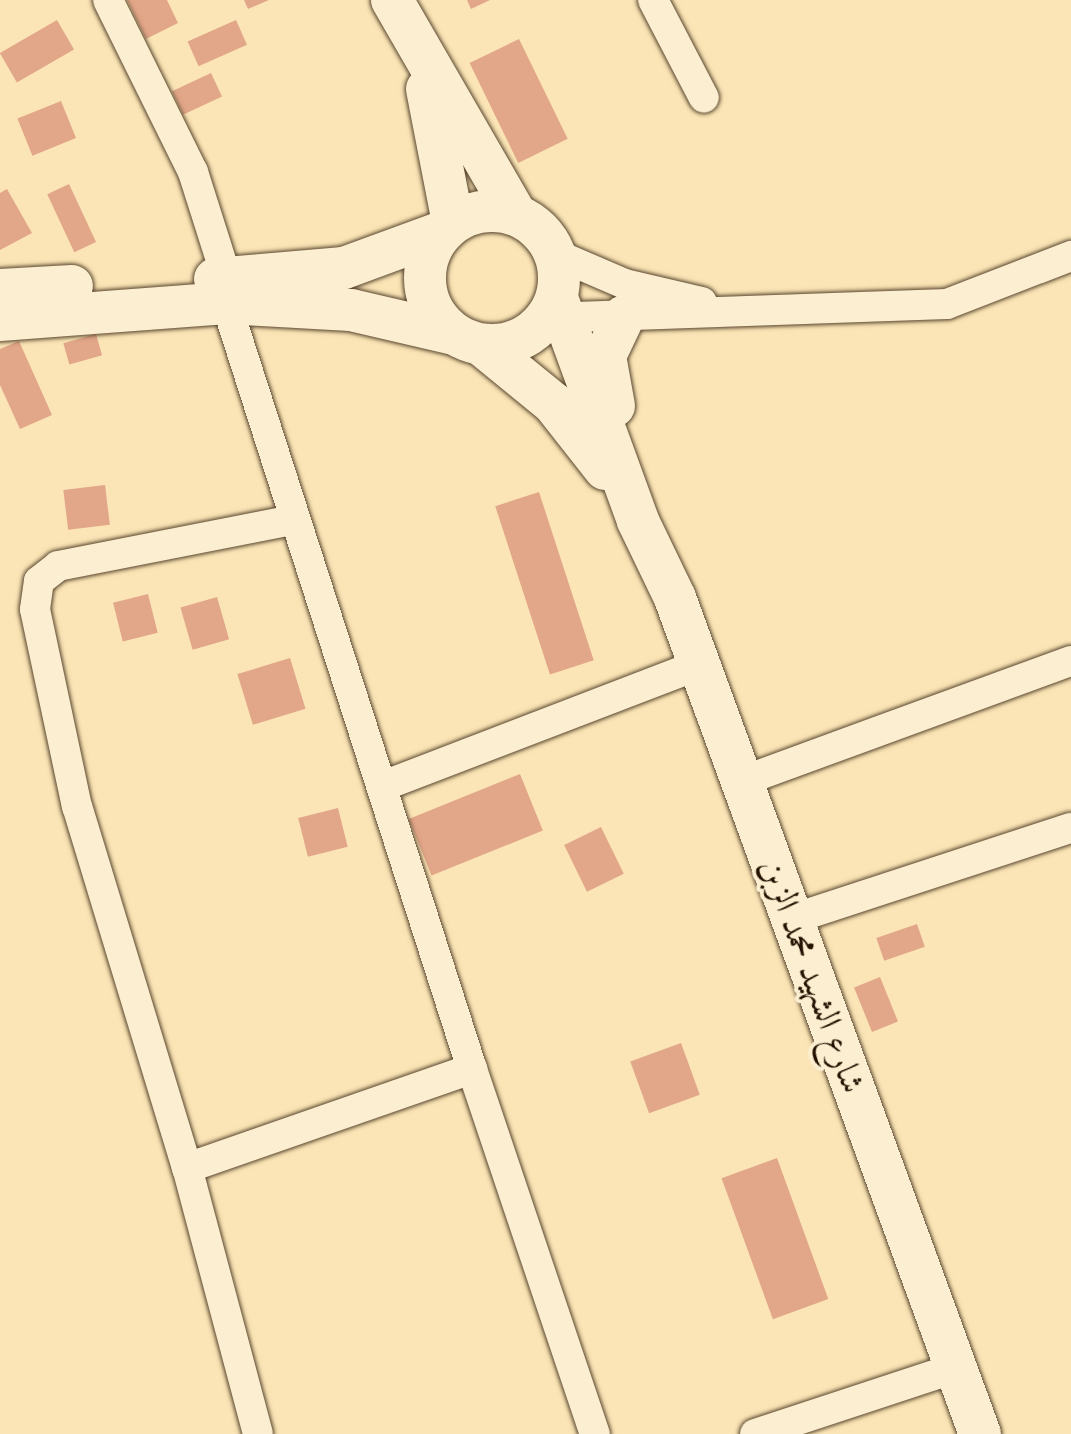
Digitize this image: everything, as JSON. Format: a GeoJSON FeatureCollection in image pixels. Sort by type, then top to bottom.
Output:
{"type":"FeatureCollection","features":[{"type":"Feature","properties":{"kind":"street"},"geometry":{"type":"LineString","coordinates":[[108,0],[193,172],[226,291],[269,422],[293,520],[595,1434]]}},
{"type":"Feature","properties":{"kind":"street"},"geometry":{"type":"LineString","coordinates":[[392,0],[418,53],[516,215],[539,230],[555,254],[556,311]]}},
{"type":"Feature","properties":{"kind":"street"},"geometry":{"type":"LineString","coordinates":[[653,0],[704,98]]}},
{"type":"Feature","properties":{"kind":"street"},"geometry":{"type":"LineString","coordinates":[[418,53],[448,227],[427,257],[425,286],[434,313],[468,340]]}},
{"type":"Feature","properties":{"kind":"street"},"geometry":{"type":"LineString","coordinates":[[0,320],[226,291],[344,268],[483,212],[516,215]]}},
{"type":"Feature","properties":{"kind":"street"},"geometry":{"type":"LineString","coordinates":[[555,254],[625,284],[747,311]]}},
{"type":"Feature","properties":{"kind":"street"},"geometry":{"type":"LineString","coordinates":[[0,290],[226,291],[351,310],[468,340],[526,337],[556,311],[624,316],[947,304],[1071,256]]}},
{"type":"Feature","properties":{"kind":"street","name":"شارع الشهيد محمد الزبن"},"geometry":{"type":"LineString","coordinates":[[556,311],[638,521],[699,665],[980,1434]]}},
{"type":"Feature","properties":{"kind":"street"},"geometry":{"type":"LineString","coordinates":[[624,316],[605,356],[638,521]]}},
{"type":"Feature","properties":{"kind":"street","name":"شارع الشهيد محمد الزبن"},"geometry":{"type":"LineString","coordinates":[[468,340],[579,432],[638,521]]}},
{"type":"Feature","properties":{"kind":"street"},"geometry":{"type":"LineString","coordinates":[[258,1434],[187,1168],[77,807],[46,679],[36,592],[47,572],[82,559],[293,520]]}},
{"type":"Feature","properties":{"kind":"street"},"geometry":{"type":"LineString","coordinates":[[740,782],[1071,661]]}},
{"type":"Feature","properties":{"kind":"street"},"geometry":{"type":"LineString","coordinates":[[383,786],[699,665]]}},
{"type":"Feature","properties":{"kind":"street"},"geometry":{"type":"LineString","coordinates":[[792,919],[1071,828]]}},
{"type":"Feature","properties":{"kind":"street"},"geometry":{"type":"LineString","coordinates":[[187,1168],[472,1069]]}},
{"type":"Feature","properties":{"kind":"street"},"geometry":{"type":"LineString","coordinates":[[755,1434],[956,1368]]}},
{"type":"Feature","properties":{"kind":"building"},"geometry":{"type":"Polygon","coordinates":[[[127,0],[167,0],[178,23],[146,39],[127,0]]]}},
{"type":"Feature","properties":{"kind":"building"},"geometry":{"type":"Polygon","coordinates":[[[244,0],[269,0],[248,9],[244,0]]]}},
{"type":"Feature","properties":{"kind":"building"},"geometry":{"type":"Polygon","coordinates":[[[467,0],[490,0],[471,9],[467,0]]]}},
{"type":"Feature","properties":{"kind":"building"},"geometry":{"type":"Polygon","coordinates":[[[57,20],[74,49],[17,82],[0,53],[57,20]]]}},
{"type":"Feature","properties":{"kind":"building"},"geometry":{"type":"Polygon","coordinates":[[[236,20],[247,45],[199,66],[188,42],[236,20]]]}},
{"type":"Feature","properties":{"kind":"building"},"geometry":{"type":"Polygon","coordinates":[[[519,39],[568,139],[518,163],[470,63],[519,39]]]}},
{"type":"Feature","properties":{"kind":"building"},"geometry":{"type":"Polygon","coordinates":[[[211,73],[222,97],[183,115],[172,91],[211,73]]]}},
{"type":"Feature","properties":{"kind":"building"},"geometry":{"type":"Polygon","coordinates":[[[61,101],[76,138],[32,156],[17,119],[61,101]]]}},
{"type":"Feature","properties":{"kind":"building"},"geometry":{"type":"Polygon","coordinates":[[[69,184],[96,242],[74,252],[47,194],[69,184]]]}},
{"type":"Feature","properties":{"kind":"building"},"geometry":{"type":"Polygon","coordinates":[[[7,189],[32,233],[0,250],[0,193],[7,189]]]}},
{"type":"Feature","properties":{"kind":"building"},"geometry":{"type":"Polygon","coordinates":[[[96,334],[102,355],[69,365],[63,343],[96,334]]]}},
{"type":"Feature","properties":{"kind":"building"},"geometry":{"type":"Polygon","coordinates":[[[19,341],[52,415],[20,429],[0,385],[0,349],[19,341]]]}},
{"type":"Feature","properties":{"kind":"building"},"geometry":{"type":"Polygon","coordinates":[[[105,485],[110,525],[68,530],[63,490],[105,485]]]}},
{"type":"Feature","properties":{"kind":"building"},"geometry":{"type":"Polygon","coordinates":[[[539,492],[594,660],[550,675],[495,506],[539,492]]]}},
{"type":"Feature","properties":{"kind":"building"},"geometry":{"type":"Polygon","coordinates":[[[148,594],[158,633],[123,642],[113,603],[148,594]]]}},
{"type":"Feature","properties":{"kind":"building"},"geometry":{"type":"Polygon","coordinates":[[[217,597],[229,639],[193,650],[180,607],[217,597]]]}},
{"type":"Feature","properties":{"kind":"building"},"geometry":{"type":"Polygon","coordinates":[[[290,658],[305,709],[253,725],[237,674],[290,658]]]}},
{"type":"Feature","properties":{"kind":"building"},"geometry":{"type":"Polygon","coordinates":[[[520,774],[543,831],[432,876],[409,819],[520,774]]]}},
{"type":"Feature","properties":{"kind":"building"},"geometry":{"type":"Polygon","coordinates":[[[338,808],[348,847],[308,857],[298,818],[338,808]]]}},
{"type":"Feature","properties":{"kind":"building"},"geometry":{"type":"Polygon","coordinates":[[[601,827],[624,874],[587,892],[564,845],[601,827]]]}},
{"type":"Feature","properties":{"kind":"building"},"geometry":{"type":"Polygon","coordinates":[[[917,924],[925,947],[884,961],[876,938],[917,924]]]}},
{"type":"Feature","properties":{"kind":"building"},"geometry":{"type":"Polygon","coordinates":[[[880,977],[898,1022],[872,1032],[854,987],[880,977]]]}},
{"type":"Feature","properties":{"kind":"building"},"geometry":{"type":"Polygon","coordinates":[[[681,1043],[700,1095],[649,1113],[630,1061],[681,1043]]]}},
{"type":"Feature","properties":{"kind":"building"},"geometry":{"type":"Polygon","coordinates":[[[777,1158],[828,1299],[773,1319],[722,1178],[777,1158]]]}}]}
